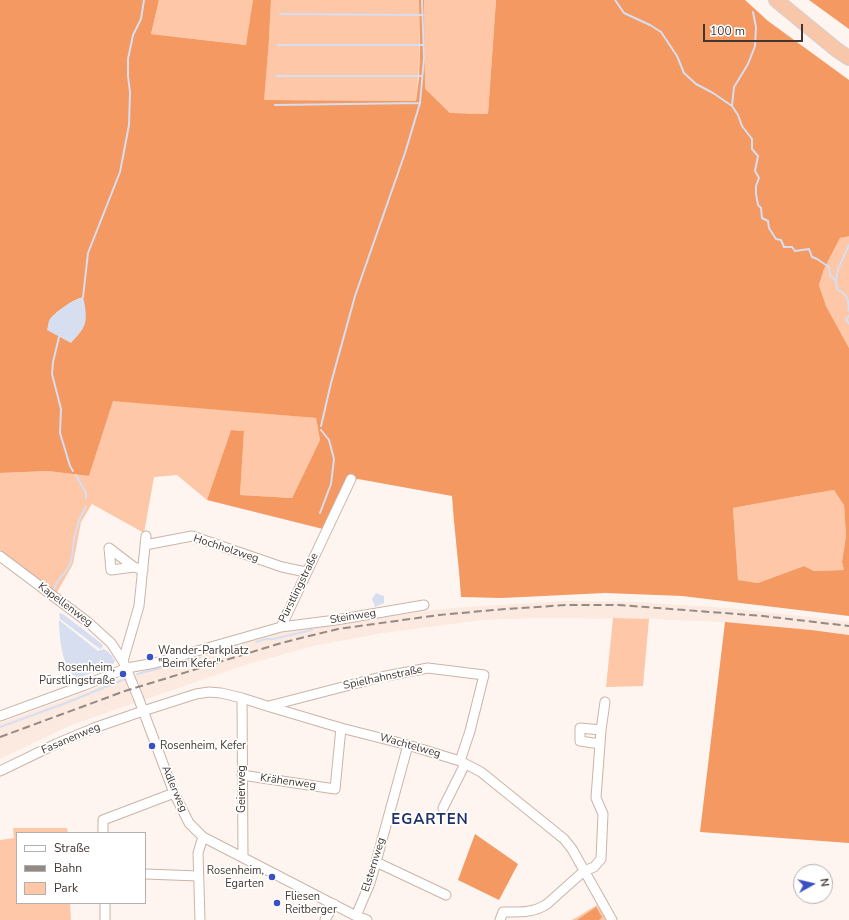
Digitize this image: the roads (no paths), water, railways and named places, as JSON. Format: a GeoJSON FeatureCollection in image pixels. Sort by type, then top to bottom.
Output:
{"type":"FeatureCollection","features":[{"type":"Feature","properties":{"kind":"highway"},"geometry":{"type":"LineString","coordinates":[[776,0],[837,50],[849,58]]}},
{"type":"Feature","properties":{"kind":"street","name":"Pürstlingstraße"},"geometry":{"type":"LineString","coordinates":[[0,716],[85,685],[125,665],[155,663],[281,627],[351,479]]}},
{"type":"Feature","properties":{"kind":"street","name":"Hochholzweg"},"geometry":{"type":"LineString","coordinates":[[125,665],[139,606],[138,568],[145,540],[192,536],[282,567],[306,572]]}},
{"type":"Feature","properties":{"kind":"street","name":"Kapellenweg"},"geometry":{"type":"LineString","coordinates":[[0,556],[89,623],[111,643],[125,665]]}},
{"type":"Feature","properties":{"kind":"street","name":"Steinweg"},"geometry":{"type":"LineString","coordinates":[[281,627],[336,620],[424,605]]}},
{"type":"Feature","properties":{"kind":"street","name":"Adlerweg"},"geometry":{"type":"LineString","coordinates":[[125,665],[174,793],[189,823],[203,837],[356,916],[367,920]]}},
{"type":"Feature","properties":{"kind":"street","name":"Spielhahnstraße"},"geometry":{"type":"LineString","coordinates":[[267,706],[381,677],[428,668],[484,675],[462,762]]}},
{"type":"Feature","properties":{"kind":"street","name":"Wachtelweg"},"geometry":{"type":"LineString","coordinates":[[143,711],[196,694],[209,692],[221,693],[341,728],[408,745],[462,762],[481,772],[564,839],[572,849],[612,920]]}},
{"type":"Feature","properties":{"kind":"street","name":"Geierweg"},"geometry":{"type":"LineString","coordinates":[[242,698],[242,857]]}},
{"type":"Feature","properties":{"kind":"street"},"geometry":{"type":"LineString","coordinates":[[500,920],[503,912],[528,911],[541,908],[584,871],[594,867],[601,859],[602,814],[596,798],[601,730],[606,702]]}},
{"type":"Feature","properties":{"kind":"street","name":"Fasanenweg"},"geometry":{"type":"LineString","coordinates":[[0,771],[56,744],[94,728],[143,711]]}},
{"type":"Feature","properties":{"kind":"street","name":"Krähenweg"},"geometry":{"type":"LineString","coordinates":[[242,775],[334,789],[341,728]]}},
{"type":"Feature","properties":{"kind":"street"},"geometry":{"type":"LineString","coordinates":[[600,744],[580,741],[580,728],[601,730]]}},
{"type":"Feature","properties":{"kind":"street","name":"Elsternweg"},"geometry":{"type":"LineString","coordinates":[[356,916],[370,883],[408,745]]}},
{"type":"Feature","properties":{"kind":"street"},"geometry":{"type":"LineString","coordinates":[[443,808],[462,762]]}},
{"type":"Feature","properties":{"kind":"street"},"geometry":{"type":"LineString","coordinates":[[103,832],[103,820],[174,793]]}},
{"type":"Feature","properties":{"kind":"street"},"geometry":{"type":"LineString","coordinates":[[200,920],[198,853],[203,837]]}},
{"type":"Feature","properties":{"kind":"street"},"geometry":{"type":"LineString","coordinates":[[376,862],[446,895]]}},
{"type":"Feature","properties":{"kind":"street"},"geometry":{"type":"LineString","coordinates":[[146,874],[198,876]]}},
{"type":"Feature","properties":{"kind":"street"},"geometry":{"type":"LineString","coordinates":[[105,904],[105,920]]}},
{"type":"Feature","properties":{"kind":"street"},"geometry":{"type":"LineString","coordinates":[[325,920],[334,904]]}},
{"type":"Feature","properties":{"kind":"water"},"geometry":{"type":"Polygon","coordinates":[[[83,297],[86,320],[81,331],[71,343],[47,330],[49,321],[59,310],[83,297]]]}},
{"type":"Feature","properties":{"kind":"water"},"geometry":{"type":"Polygon","coordinates":[[[376,593],[384,596],[384,603],[375,607],[372,599],[376,593]]]}},
{"type":"Feature","properties":{"kind":"water"},"geometry":{"type":"Polygon","coordinates":[[[59,613],[63,614],[102,644],[102,648],[100,649],[60,619],[59,613]]]}},
{"type":"Feature","properties":{"kind":"water"},"geometry":{"type":"Polygon","coordinates":[[[59,620],[98,651],[104,649],[107,651],[112,655],[115,661],[114,663],[110,666],[78,678],[68,669],[62,652],[59,620]]]}},
{"type":"Feature","properties":{"kind":"waterway"},"geometry":{"type":"LineString","coordinates":[[83,297],[88,253],[120,172],[129,125],[130,92],[128,59],[133,35],[141,19],[144,0]]}},
{"type":"Feature","properties":{"kind":"waterway"},"geometry":{"type":"LineString","coordinates":[[321,426],[331,383],[355,296],[405,153],[420,103],[424,58],[422,0]]}},
{"type":"Feature","properties":{"kind":"waterway"},"geometry":{"type":"LineString","coordinates":[[615,0],[624,13],[650,25],[661,32],[677,56],[684,73],[696,84],[732,106],[738,115],[742,126],[752,139],[752,149],[758,156],[755,171],[759,178],[756,186],[756,194],[758,205],[761,208],[762,218],[768,221],[769,228],[776,239],[781,240],[784,247],[792,247],[795,251],[809,249],[812,257],[829,267],[830,275],[836,281],[837,289],[847,297],[849,311]]}},
{"type":"Feature","properties":{"kind":"waterway"},"geometry":{"type":"LineString","coordinates":[[732,106],[734,87],[748,64],[755,46],[756,27],[753,12]]}},
{"type":"Feature","properties":{"kind":"waterway"},"geometry":{"type":"LineString","coordinates":[[280,14],[423,15]]}},
{"type":"Feature","properties":{"kind":"waterway"},"geometry":{"type":"LineString","coordinates":[[278,45],[423,45]]}},
{"type":"Feature","properties":{"kind":"waterway"},"geometry":{"type":"LineString","coordinates":[[276,76],[422,76]]}},
{"type":"Feature","properties":{"kind":"waterway"},"geometry":{"type":"LineString","coordinates":[[275,105],[420,103]]}},
{"type":"Feature","properties":{"kind":"waterway"},"geometry":{"type":"LineString","coordinates":[[836,281],[838,269],[849,245]]}},
{"type":"Feature","properties":{"kind":"waterway"},"geometry":{"type":"LineString","coordinates":[[849,316],[846,319],[849,324]]}},
{"type":"Feature","properties":{"kind":"waterway"},"geometry":{"type":"LineString","coordinates":[[59,337],[53,362],[52,374],[61,409],[60,433],[70,466],[73,471]]}},
{"type":"Feature","properties":{"kind":"waterway"},"geometry":{"type":"LineString","coordinates":[[320,513],[331,484],[334,459],[329,440],[321,430]]}},
{"type":"Feature","properties":{"kind":"waterway"},"geometry":{"type":"LineString","coordinates":[[76,475],[86,493],[86,498]]}},
{"type":"Feature","properties":{"kind":"waterway"},"geometry":{"type":"LineString","coordinates":[[54,590],[56,583],[70,564],[76,530],[86,507]]}},
{"type":"Feature","properties":{"kind":"waterway"},"geometry":{"type":"LineString","coordinates":[[256,642],[312,630]]}},
{"type":"Feature","properties":{"kind":"waterway"},"geometry":{"type":"LineString","coordinates":[[137,674],[200,658]]}},
{"type":"Feature","properties":{"kind":"waterway"},"geometry":{"type":"LineString","coordinates":[[0,727],[66,703],[125,679]]}},
{"type":"Feature","properties":{"kind":"railway"},"geometry":{"type":"LineString","coordinates":[[0,737],[125,691],[278,644],[338,629],[439,615],[567,605],[619,605],[763,616],[849,626]]}},
{"type":"Feature","properties":{"kind":"place","name":"Wander-Parkplatz \"Beim Kefer\""},"geometry":{"type":"Point","coordinates":[150,657]}},
{"type":"Feature","properties":{"kind":"place","name":"Rosenheim, Pürstlingstraße"},"geometry":{"type":"Point","coordinates":[123,674]}},
{"type":"Feature","properties":{"kind":"place","name":"Rosenheim, Kefer"},"geometry":{"type":"Point","coordinates":[152,746]}},
{"type":"Feature","properties":{"kind":"place","name":"Rosenheim, Egarten"},"geometry":{"type":"Point","coordinates":[272,877]}},
{"type":"Feature","properties":{"kind":"place","name":"Fliesen Reitberger"},"geometry":{"type":"Point","coordinates":[277,903]}},
{"type":"Feature","properties":{"kind":"district","name":"EGARTEN"},"geometry":{"type":"Point","coordinates":[430,820]}}]}
